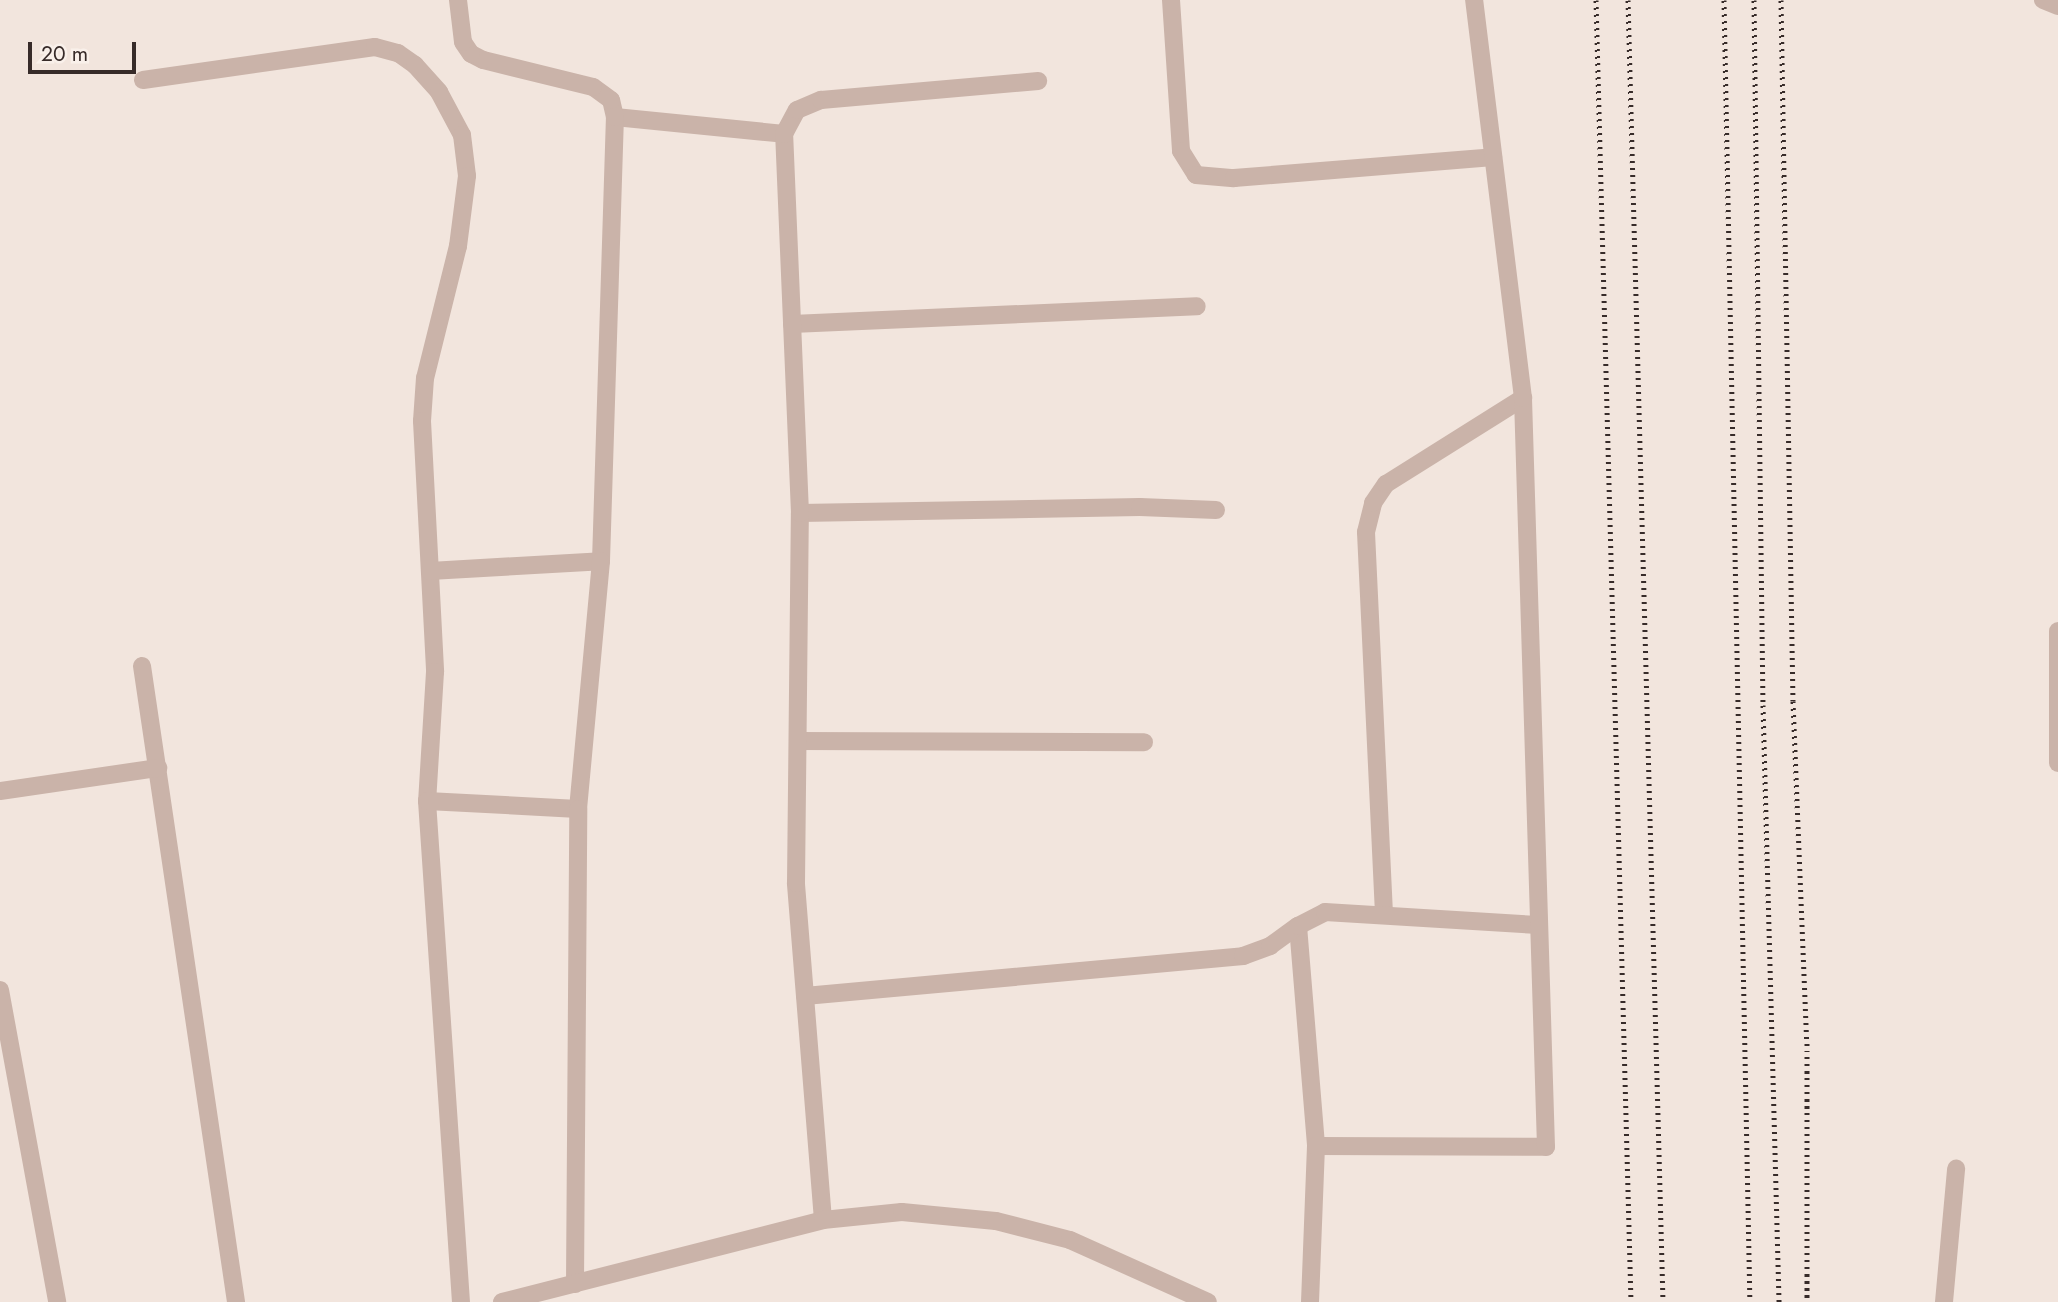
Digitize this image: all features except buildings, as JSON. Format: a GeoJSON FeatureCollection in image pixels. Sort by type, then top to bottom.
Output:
{"type":"FeatureCollection","features":[{"type":"Feature","properties":{"kind":"street"},"geometry":{"type":"LineString","coordinates":[[458,0],[463,43],[471,54],[483,60],[593,87],[611,100],[615,117],[601,561],[578,808],[575,1284]]}},
{"type":"Feature","properties":{"kind":"street"},"geometry":{"type":"LineString","coordinates":[[1171,0],[1181,151],[1196,176],[1234,178],[1493,158]]}},
{"type":"Feature","properties":{"kind":"street"},"geometry":{"type":"LineString","coordinates":[[1316,1146],[1546,1147],[1523,398],[1474,0]]}},
{"type":"Feature","properties":{"kind":"street"},"geometry":{"type":"LineString","coordinates":[[2043,0],[2058,6]]}},
{"type":"Feature","properties":{"kind":"street"},"geometry":{"type":"LineString","coordinates":[[143,80],[375,47],[398,52],[415,65],[439,92],[462,135],[467,176],[458,246],[425,378],[422,421],[435,672],[427,801],[461,1302]]}},
{"type":"Feature","properties":{"kind":"street"},"geometry":{"type":"LineString","coordinates":[[823,1220],[796,883],[800,513],[784,134],[797,110],[821,100],[1038,81]]}},
{"type":"Feature","properties":{"kind":"street"},"geometry":{"type":"LineString","coordinates":[[615,117],[784,134]]}},
{"type":"Feature","properties":{"kind":"street"},"geometry":{"type":"LineString","coordinates":[[792,324],[1197,306]]}},
{"type":"Feature","properties":{"kind":"street"},"geometry":{"type":"LineString","coordinates":[[1384,914],[1366,532],[1373,503],[1387,484],[1523,398]]}},
{"type":"Feature","properties":{"kind":"street"},"geometry":{"type":"LineString","coordinates":[[800,513],[1140,507],[1216,510]]}},
{"type":"Feature","properties":{"kind":"street"},"geometry":{"type":"LineString","coordinates":[[430,571],[601,561]]}},
{"type":"Feature","properties":{"kind":"street"},"geometry":{"type":"LineString","coordinates":[[2058,631],[2058,763]]}},
{"type":"Feature","properties":{"kind":"street"},"geometry":{"type":"LineString","coordinates":[[142,666],[236,1302]]}},
{"type":"Feature","properties":{"kind":"street"},"geometry":{"type":"LineString","coordinates":[[798,741],[1144,742]]}},
{"type":"Feature","properties":{"kind":"street"},"geometry":{"type":"LineString","coordinates":[[0,791],[158,768]]}},
{"type":"Feature","properties":{"kind":"street"},"geometry":{"type":"LineString","coordinates":[[427,801],[578,808]]}},
{"type":"Feature","properties":{"kind":"street"},"geometry":{"type":"LineString","coordinates":[[805,996],[1243,956],[1270,946],[1298,926],[1325,912],[1539,925]]}},
{"type":"Feature","properties":{"kind":"street"},"geometry":{"type":"LineString","coordinates":[[1298,926],[1316,1146],[1310,1302]]}},
{"type":"Feature","properties":{"kind":"street"},"geometry":{"type":"LineString","coordinates":[[0,990],[57,1302]]}},
{"type":"Feature","properties":{"kind":"street"},"geometry":{"type":"LineString","coordinates":[[1944,1302],[1956,1169]]}},
{"type":"Feature","properties":{"kind":"street"},"geometry":{"type":"LineString","coordinates":[[502,1302],[823,1220],[902,1212],[996,1222],[1070,1240],[1208,1302]]}},
{"type":"Feature","properties":{"kind":"railway"},"geometry":{"type":"LineString","coordinates":[[1596,0],[1631,1302]]}},
{"type":"Feature","properties":{"kind":"railway"},"geometry":{"type":"LineString","coordinates":[[1628,0],[1663,1302]]}},
{"type":"Feature","properties":{"kind":"railway"},"geometry":{"type":"LineString","coordinates":[[1724,0],[1750,1302]]}},
{"type":"Feature","properties":{"kind":"railway"},"geometry":{"type":"LineString","coordinates":[[1754,0],[1763,705],[1779,1302]]}},
{"type":"Feature","properties":{"kind":"railway"},"geometry":{"type":"LineString","coordinates":[[1781,0],[1793,701],[1807,1043],[1807,1302]]}}]}
